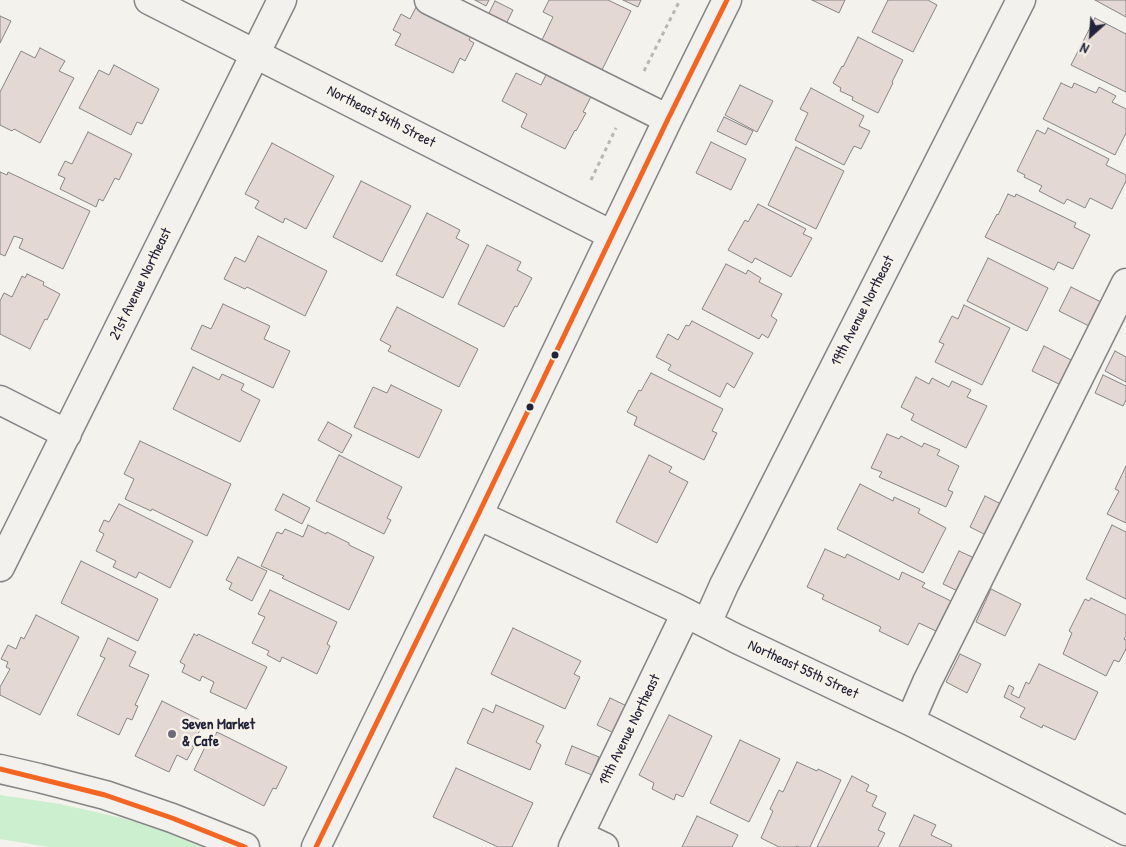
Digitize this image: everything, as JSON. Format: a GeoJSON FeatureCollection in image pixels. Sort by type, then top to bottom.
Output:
{"type":"FeatureCollection","features":[{"type":"Feature","properties":{"kind":"street","name":"Northeast 54th Street"},"geometry":{"type":"LineString","coordinates":[[150,0],[612,235]]}},
{"type":"Feature","properties":{"kind":"street","name":"21st Avenue Northeast"},"geometry":{"type":"LineString","coordinates":[[0,567],[282,0]]}},
{"type":"Feature","properties":{"kind":"street"},"geometry":{"type":"LineString","coordinates":[[430,0],[668,119]]}},
{"type":"Feature","properties":{"kind":"street"},"geometry":{"type":"LineString","coordinates":[[316,847],[726,0]]}},
{"type":"Feature","properties":{"kind":"street","name":"19th Avenue Northeast"},"geometry":{"type":"LineString","coordinates":[[576,841],[661,666],[696,618],[724,585],[1021,0]]}},
{"type":"Feature","properties":{"kind":"street"},"geometry":{"type":"LineString","coordinates":[[910,721],[936,664],[1126,283]]}},
{"type":"Feature","properties":{"kind":"street"},"geometry":{"type":"LineString","coordinates":[[0,400],[67,434]]}},
{"type":"Feature","properties":{"kind":"street","name":"Northeast 55th Street"},"geometry":{"type":"LineString","coordinates":[[478,515],[1124,824]]}},
{"type":"Feature","properties":{"kind":"street"},"geometry":{"type":"LineString","coordinates":[[0,769],[105,795],[172,818],[245,847]]}},
{"type":"Feature","properties":{"kind":"street"},"geometry":{"type":"LineString","coordinates":[[576,841],[604,847]]}},
{"type":"Feature","properties":{"kind":"green space"},"geometry":{"type":"Polygon","coordinates":[[[0,795],[60,804],[122,818],[208,847],[49,847],[0,839],[0,795]]]}},
{"type":"Feature","properties":{"kind":"building"},"geometry":{"type":"Polygon","coordinates":[[[475,0],[489,0],[486,6],[475,0]]]}},
{"type":"Feature","properties":{"kind":"building"},"geometry":{"type":"Polygon","coordinates":[[[549,0],[608,0],[631,11],[601,72],[541,42],[553,17],[543,12],[549,0]]]}},
{"type":"Feature","properties":{"kind":"building"},"geometry":{"type":"Polygon","coordinates":[[[623,0],[641,0],[638,7],[623,0]]]}},
{"type":"Feature","properties":{"kind":"building"},"geometry":{"type":"Polygon","coordinates":[[[812,0],[845,0],[839,13],[812,0]]]}},
{"type":"Feature","properties":{"kind":"building"},"geometry":{"type":"Polygon","coordinates":[[[888,0],[928,0],[937,5],[913,52],[872,32],[888,0]]]}},
{"type":"Feature","properties":{"kind":"building"},"geometry":{"type":"Polygon","coordinates":[[[1095,0],[1126,0],[1126,17],[1095,0]]]}},
{"type":"Feature","properties":{"kind":"building"},"geometry":{"type":"Polygon","coordinates":[[[495,1],[513,10],[504,28],[486,19],[495,1]]]}},
{"type":"Feature","properties":{"kind":"building"},"geometry":{"type":"Polygon","coordinates":[[[417,5],[473,32],[469,40],[474,43],[465,61],[460,58],[453,73],[395,45],[401,34],[393,30],[401,14],[410,19],[417,5]]]}},
{"type":"Feature","properties":{"kind":"building"},"geometry":{"type":"Polygon","coordinates":[[[0,16],[11,21],[0,43],[0,16]]]}},
{"type":"Feature","properties":{"kind":"building"},"geometry":{"type":"Polygon","coordinates":[[[1095,18],[1126,34],[1126,92],[1071,65],[1095,18]]]}},
{"type":"Feature","properties":{"kind":"building"},"geometry":{"type":"Polygon","coordinates":[[[858,37],[903,60],[878,113],[852,100],[853,97],[840,91],[841,88],[833,83],[858,37]]]}},
{"type":"Feature","properties":{"kind":"building"},"geometry":{"type":"Polygon","coordinates":[[[40,48],[65,61],[59,71],[74,78],[40,143],[14,129],[12,131],[0,125],[0,92],[21,51],[35,58],[40,48]]]}},
{"type":"Feature","properties":{"kind":"building"},"geometry":{"type":"Polygon","coordinates":[[[114,65],[159,89],[142,124],[137,122],[131,135],[79,108],[99,70],[109,75],[114,65]]]}},
{"type":"Feature","properties":{"kind":"building"},"geometry":{"type":"Polygon","coordinates":[[[549,69],[594,91],[583,112],[586,113],[565,149],[521,127],[527,114],[502,101],[516,73],[541,85],[549,69]]]}},
{"type":"Feature","properties":{"kind":"building"},"geometry":{"type":"Polygon","coordinates":[[[1061,83],[1072,88],[1074,83],[1096,93],[1099,87],[1116,96],[1112,102],[1126,109],[1126,133],[1115,155],[1043,119],[1061,83]]]}},
{"type":"Feature","properties":{"kind":"building"},"geometry":{"type":"Polygon","coordinates":[[[740,85],[773,101],[757,132],[725,115],[740,85]]]}},
{"type":"Feature","properties":{"kind":"building"},"geometry":{"type":"Polygon","coordinates":[[[811,88],[864,116],[859,126],[870,131],[861,149],[854,146],[844,165],[795,140],[808,113],[800,109],[811,88]]]}},
{"type":"Feature","properties":{"kind":"building"},"geometry":{"type":"Polygon","coordinates":[[[724,117],[753,131],[746,145],[717,131],[724,117]]]}},
{"type":"Feature","properties":{"kind":"building"},"geometry":{"type":"Polygon","coordinates":[[[1048,128],[1109,159],[1106,165],[1126,175],[1126,181],[1112,209],[1090,198],[1085,208],[1067,199],[1064,204],[1039,191],[1042,186],[1024,177],[1025,175],[1017,171],[1037,130],[1045,134],[1048,128]]]}},
{"type":"Feature","properties":{"kind":"building"},"geometry":{"type":"Polygon","coordinates":[[[88,132],[132,154],[119,180],[115,178],[103,201],[99,199],[96,207],[60,189],[65,178],[58,175],[65,161],[72,164],[88,132]]]}},
{"type":"Feature","properties":{"kind":"building"},"geometry":{"type":"Polygon","coordinates":[[[711,142],[746,159],[731,190],[696,173],[711,142]]]}},
{"type":"Feature","properties":{"kind":"building"},"geometry":{"type":"Polygon","coordinates":[[[272,143],[334,176],[306,229],[285,218],[283,223],[255,208],[259,201],[245,194],[272,143]]]}},
{"type":"Feature","properties":{"kind":"building"},"geometry":{"type":"Polygon","coordinates":[[[796,147],[844,171],[816,229],[768,205],[796,147]]]}},
{"type":"Feature","properties":{"kind":"building"},"geometry":{"type":"Polygon","coordinates":[[[0,172],[7,175],[8,172],[90,211],[63,269],[19,248],[23,239],[14,236],[5,256],[0,254],[0,172]]]}},
{"type":"Feature","properties":{"kind":"building"},"geometry":{"type":"Polygon","coordinates":[[[361,181],[411,206],[382,262],[333,237],[361,181]]]}},
{"type":"Feature","properties":{"kind":"building"},"geometry":{"type":"Polygon","coordinates":[[[1008,194],[1015,197],[1016,194],[1076,223],[1074,227],[1090,235],[1073,269],[1058,262],[1054,270],[985,237],[1008,194]]]}},
{"type":"Feature","properties":{"kind":"building"},"geometry":{"type":"Polygon","coordinates":[[[758,204],[806,229],[803,234],[812,238],[791,277],[755,258],[752,263],[728,250],[745,220],[748,222],[758,204]]]}},
{"type":"Feature","properties":{"kind":"building"},"geometry":{"type":"Polygon","coordinates":[[[427,213],[460,230],[456,238],[469,245],[443,298],[396,275],[427,213]]]}},
{"type":"Feature","properties":{"kind":"building"},"geometry":{"type":"Polygon","coordinates":[[[258,236],[327,271],[305,316],[247,287],[245,289],[224,279],[235,257],[245,262],[258,236]]]}},
{"type":"Feature","properties":{"kind":"building"},"geometry":{"type":"Polygon","coordinates":[[[487,245],[521,262],[517,270],[532,278],[504,327],[458,304],[487,245]]]}},
{"type":"Feature","properties":{"kind":"building"},"geometry":{"type":"Polygon","coordinates":[[[988,258],[1048,288],[1027,331],[967,301],[988,258]]]}},
{"type":"Feature","properties":{"kind":"building"},"geometry":{"type":"Polygon","coordinates":[[[726,264],[746,274],[748,270],[761,278],[759,282],[782,294],[771,316],[777,320],[768,338],[762,334],[759,339],[702,309],[726,264]]]}},
{"type":"Feature","properties":{"kind":"building"},"geometry":{"type":"Polygon","coordinates":[[[27,274],[44,282],[43,285],[60,294],[30,349],[0,334],[0,301],[4,293],[12,297],[22,276],[25,278],[27,274]]]}},
{"type":"Feature","properties":{"kind":"building"},"geometry":{"type":"Polygon","coordinates":[[[1071,287],[1101,302],[1089,326],[1059,311],[1071,287]]]}},
{"type":"Feature","properties":{"kind":"building"},"geometry":{"type":"Polygon","coordinates":[[[223,304],[270,326],[264,339],[290,351],[273,388],[191,349],[202,325],[211,329],[223,304]]]}},
{"type":"Feature","properties":{"kind":"building"},"geometry":{"type":"Polygon","coordinates":[[[964,305],[1010,328],[982,385],[935,362],[944,344],[939,342],[952,316],[958,319],[964,305]]]}},
{"type":"Feature","properties":{"kind":"building"},"geometry":{"type":"Polygon","coordinates":[[[397,307],[478,349],[459,387],[388,351],[391,346],[380,340],[397,307]]]}},
{"type":"Feature","properties":{"kind":"building"},"geometry":{"type":"Polygon","coordinates":[[[692,321],[753,353],[734,388],[727,383],[720,397],[668,370],[671,365],[656,357],[668,334],[678,340],[686,325],[689,326],[692,321]]]}},
{"type":"Feature","properties":{"kind":"building"},"geometry":{"type":"Polygon","coordinates":[[[1044,346],[1075,362],[1063,386],[1032,371],[1044,346]]]}},
{"type":"Feature","properties":{"kind":"building"},"geometry":{"type":"Polygon","coordinates":[[[1115,351],[1126,357],[1126,382],[1105,371],[1115,351]]]}},
{"type":"Feature","properties":{"kind":"building"},"geometry":{"type":"Polygon","coordinates":[[[193,367],[219,380],[222,374],[244,384],[241,390],[260,400],[240,442],[173,409],[193,367]]]}},
{"type":"Feature","properties":{"kind":"building"},"geometry":{"type":"Polygon","coordinates":[[[651,373],[723,409],[712,431],[717,433],[704,460],[634,425],[637,417],[627,412],[651,373]]]}},
{"type":"Feature","properties":{"kind":"building"},"geometry":{"type":"Polygon","coordinates":[[[1103,375],[1126,386],[1126,400],[1123,406],[1095,393],[1103,375]]]}},
{"type":"Feature","properties":{"kind":"building"},"geometry":{"type":"Polygon","coordinates":[[[916,377],[929,384],[932,378],[949,387],[952,381],[971,390],[967,397],[987,406],[966,448],[911,420],[914,414],[901,407],[916,377]]]}},
{"type":"Feature","properties":{"kind":"building"},"geometry":{"type":"Polygon","coordinates":[[[391,385],[442,410],[419,458],[354,427],[373,387],[387,393],[391,385]]]}},
{"type":"Feature","properties":{"kind":"building"},"geometry":{"type":"Polygon","coordinates":[[[328,422],[352,435],[342,453],[318,440],[328,422]]]}},
{"type":"Feature","properties":{"kind":"building"},"geometry":{"type":"Polygon","coordinates":[[[887,434],[899,439],[901,436],[922,447],[924,443],[940,450],[937,455],[959,466],[948,490],[953,492],[946,507],[879,477],[882,472],[871,468],[887,434]]]}},
{"type":"Feature","properties":{"kind":"building"},"geometry":{"type":"Polygon","coordinates":[[[140,441],[231,484],[207,536],[152,509],[151,511],[125,499],[134,479],[124,474],[140,441]]]}},
{"type":"Feature","properties":{"kind":"building"},"geometry":{"type":"Polygon","coordinates":[[[339,455],[402,487],[387,518],[391,520],[384,534],[316,501],[339,455]]]}},
{"type":"Feature","properties":{"kind":"building"},"geometry":{"type":"Polygon","coordinates":[[[649,455],[672,467],[669,472],[688,482],[657,543],[616,522],[649,455]]]}},
{"type":"Feature","properties":{"kind":"building"},"geometry":{"type":"Polygon","coordinates":[[[1126,466],[1126,523],[1107,514],[1119,491],[1115,489],[1126,466]]]}},
{"type":"Feature","properties":{"kind":"building"},"geometry":{"type":"Polygon","coordinates":[[[860,484],[893,501],[894,497],[920,509],[918,513],[946,528],[923,573],[837,529],[860,484]]]}},
{"type":"Feature","properties":{"kind":"building"},"geometry":{"type":"Polygon","coordinates":[[[283,494],[310,508],[302,524],[275,510],[283,494]]]}},
{"type":"Feature","properties":{"kind":"building"},"geometry":{"type":"Polygon","coordinates":[[[985,496],[1007,507],[992,538],[970,527],[985,496]]]}},
{"type":"Feature","properties":{"kind":"building"},"geometry":{"type":"Polygon","coordinates":[[[119,504],[193,541],[170,588],[139,572],[136,578],[113,567],[116,561],[96,551],[104,534],[99,531],[104,520],[109,522],[119,504]]]}},
{"type":"Feature","properties":{"kind":"building"},"geometry":{"type":"Polygon","coordinates":[[[308,525],[326,534],[327,532],[374,557],[349,610],[261,566],[277,532],[282,534],[285,529],[303,537],[308,525]]]}},
{"type":"Feature","properties":{"kind":"building"},"geometry":{"type":"Polygon","coordinates":[[[1112,525],[1126,532],[1126,599],[1086,579],[1112,525]]]}},
{"type":"Feature","properties":{"kind":"building"},"geometry":{"type":"Polygon","coordinates":[[[825,549],[845,558],[847,554],[899,580],[902,572],[925,583],[922,587],[951,601],[936,631],[919,623],[908,645],[879,631],[881,627],[822,599],[824,595],[807,587],[825,549]]]}},
{"type":"Feature","properties":{"kind":"building"},"geometry":{"type":"Polygon","coordinates":[[[959,551],[981,561],[964,594],[943,584],[959,551]]]}},
{"type":"Feature","properties":{"kind":"building"},"geometry":{"type":"Polygon","coordinates":[[[238,557],[267,571],[252,601],[229,589],[232,583],[226,580],[238,557]]]}},
{"type":"Feature","properties":{"kind":"building"},"geometry":{"type":"Polygon","coordinates":[[[81,561],[158,599],[138,641],[61,603],[81,561]]]}},
{"type":"Feature","properties":{"kind":"building"},"geometry":{"type":"Polygon","coordinates":[[[991,589],[1021,604],[1005,636],[976,622],[991,589]]]}},
{"type":"Feature","properties":{"kind":"building"},"geometry":{"type":"Polygon","coordinates":[[[270,590],[337,622],[327,644],[330,646],[317,674],[282,657],[280,662],[267,655],[269,651],[252,643],[265,617],[258,614],[270,590]]]}},
{"type":"Feature","properties":{"kind":"building"},"geometry":{"type":"Polygon","coordinates":[[[1091,598],[1126,615],[1126,636],[1124,639],[1126,640],[1126,649],[1119,662],[1114,660],[1106,676],[1063,654],[1072,633],[1069,631],[1085,599],[1089,601],[1091,598]]]}},
{"type":"Feature","properties":{"kind":"building"},"geometry":{"type":"Polygon","coordinates":[[[36,615],[79,637],[40,715],[0,695],[0,687],[10,669],[6,667],[8,662],[1,659],[8,645],[16,649],[21,637],[24,639],[36,615]]]}},
{"type":"Feature","properties":{"kind":"building"},"geometry":{"type":"Polygon","coordinates":[[[513,628],[581,661],[574,674],[580,677],[565,709],[491,674],[513,628]]]}},
{"type":"Feature","properties":{"kind":"building"},"geometry":{"type":"Polygon","coordinates":[[[194,634],[197,636],[198,634],[267,667],[246,709],[210,692],[214,682],[202,676],[200,681],[182,672],[185,665],[180,662],[194,634]]]}},
{"type":"Feature","properties":{"kind":"building"},"geometry":{"type":"Polygon","coordinates":[[[108,638],[136,652],[129,666],[149,675],[135,705],[138,706],[132,720],[127,718],[119,735],[77,715],[105,658],[100,656],[108,638]]]}},
{"type":"Feature","properties":{"kind":"building"},"geometry":{"type":"Polygon","coordinates":[[[960,654],[981,664],[967,693],[946,682],[960,654]]]}},
{"type":"Feature","properties":{"kind":"building"},"geometry":{"type":"Polygon","coordinates":[[[1039,664],[1098,692],[1075,740],[1043,725],[1042,728],[1020,717],[1025,708],[1004,697],[1009,685],[1014,688],[1011,694],[1019,698],[1026,682],[1029,684],[1039,664]]]}},
{"type":"Feature","properties":{"kind":"building"},"geometry":{"type":"Polygon","coordinates":[[[610,698],[629,707],[616,734],[597,725],[610,698]]]}},
{"type":"Feature","properties":{"kind":"building","name":"Seven Market & Cafe"},"geometry":{"type":"Polygon","coordinates":[[[162,701],[204,722],[187,760],[177,755],[169,772],[135,756],[162,701]]]}},
{"type":"Feature","properties":{"kind":"building"},"geometry":{"type":"Polygon","coordinates":[[[496,705],[544,726],[536,742],[541,745],[530,770],[467,743],[483,708],[493,713],[496,705]]]}},
{"type":"Feature","properties":{"kind":"building"},"geometry":{"type":"Polygon","coordinates":[[[669,715],[712,736],[683,797],[676,794],[674,800],[652,789],[654,783],[639,775],[669,715]]]}},
{"type":"Feature","properties":{"kind":"building"},"geometry":{"type":"Polygon","coordinates":[[[217,732],[287,767],[276,789],[273,788],[264,806],[194,770],[206,745],[210,746],[217,732]]]}},
{"type":"Feature","properties":{"kind":"building"},"geometry":{"type":"Polygon","coordinates":[[[740,740],[780,759],[749,822],[710,803],[740,740]]]}},
{"type":"Feature","properties":{"kind":"building"},"geometry":{"type":"Polygon","coordinates":[[[572,746],[599,757],[592,775],[565,764],[572,746]]]}},
{"type":"Feature","properties":{"kind":"building"},"geometry":{"type":"Polygon","coordinates":[[[797,762],[841,780],[810,847],[779,847],[761,838],[773,811],[770,809],[779,790],[783,792],[797,762]]]}},
{"type":"Feature","properties":{"kind":"building"},"geometry":{"type":"Polygon","coordinates":[[[456,768],[533,803],[512,847],[498,847],[433,817],[456,768]]]}},
{"type":"Feature","properties":{"kind":"building"},"geometry":{"type":"Polygon","coordinates":[[[852,776],[869,785],[866,791],[877,796],[872,806],[886,813],[878,830],[885,833],[878,847],[817,847],[852,776]]]}},
{"type":"Feature","properties":{"kind":"building"},"geometry":{"type":"Polygon","coordinates":[[[914,815],[936,825],[931,835],[952,845],[951,847],[899,847],[914,815]]]}},
{"type":"Feature","properties":{"kind":"building"},"geometry":{"type":"Polygon","coordinates":[[[697,816],[738,835],[732,847],[682,847],[697,816]]]}},
{"type":"Feature","properties":{"kind":"transit line"},"geometry":{"type":"LineString","coordinates":[[316,847],[727,0]]}},
{"type":"Feature","properties":{"kind":"transit line"},"geometry":{"type":"LineString","coordinates":[[0,769],[105,795],[172,818],[245,847]]}},
{"type":"Feature","properties":{"kind":"place","name":"Seven Market & Cafe"},"geometry":{"type":"Point","coordinates":[172,734]}}]}
